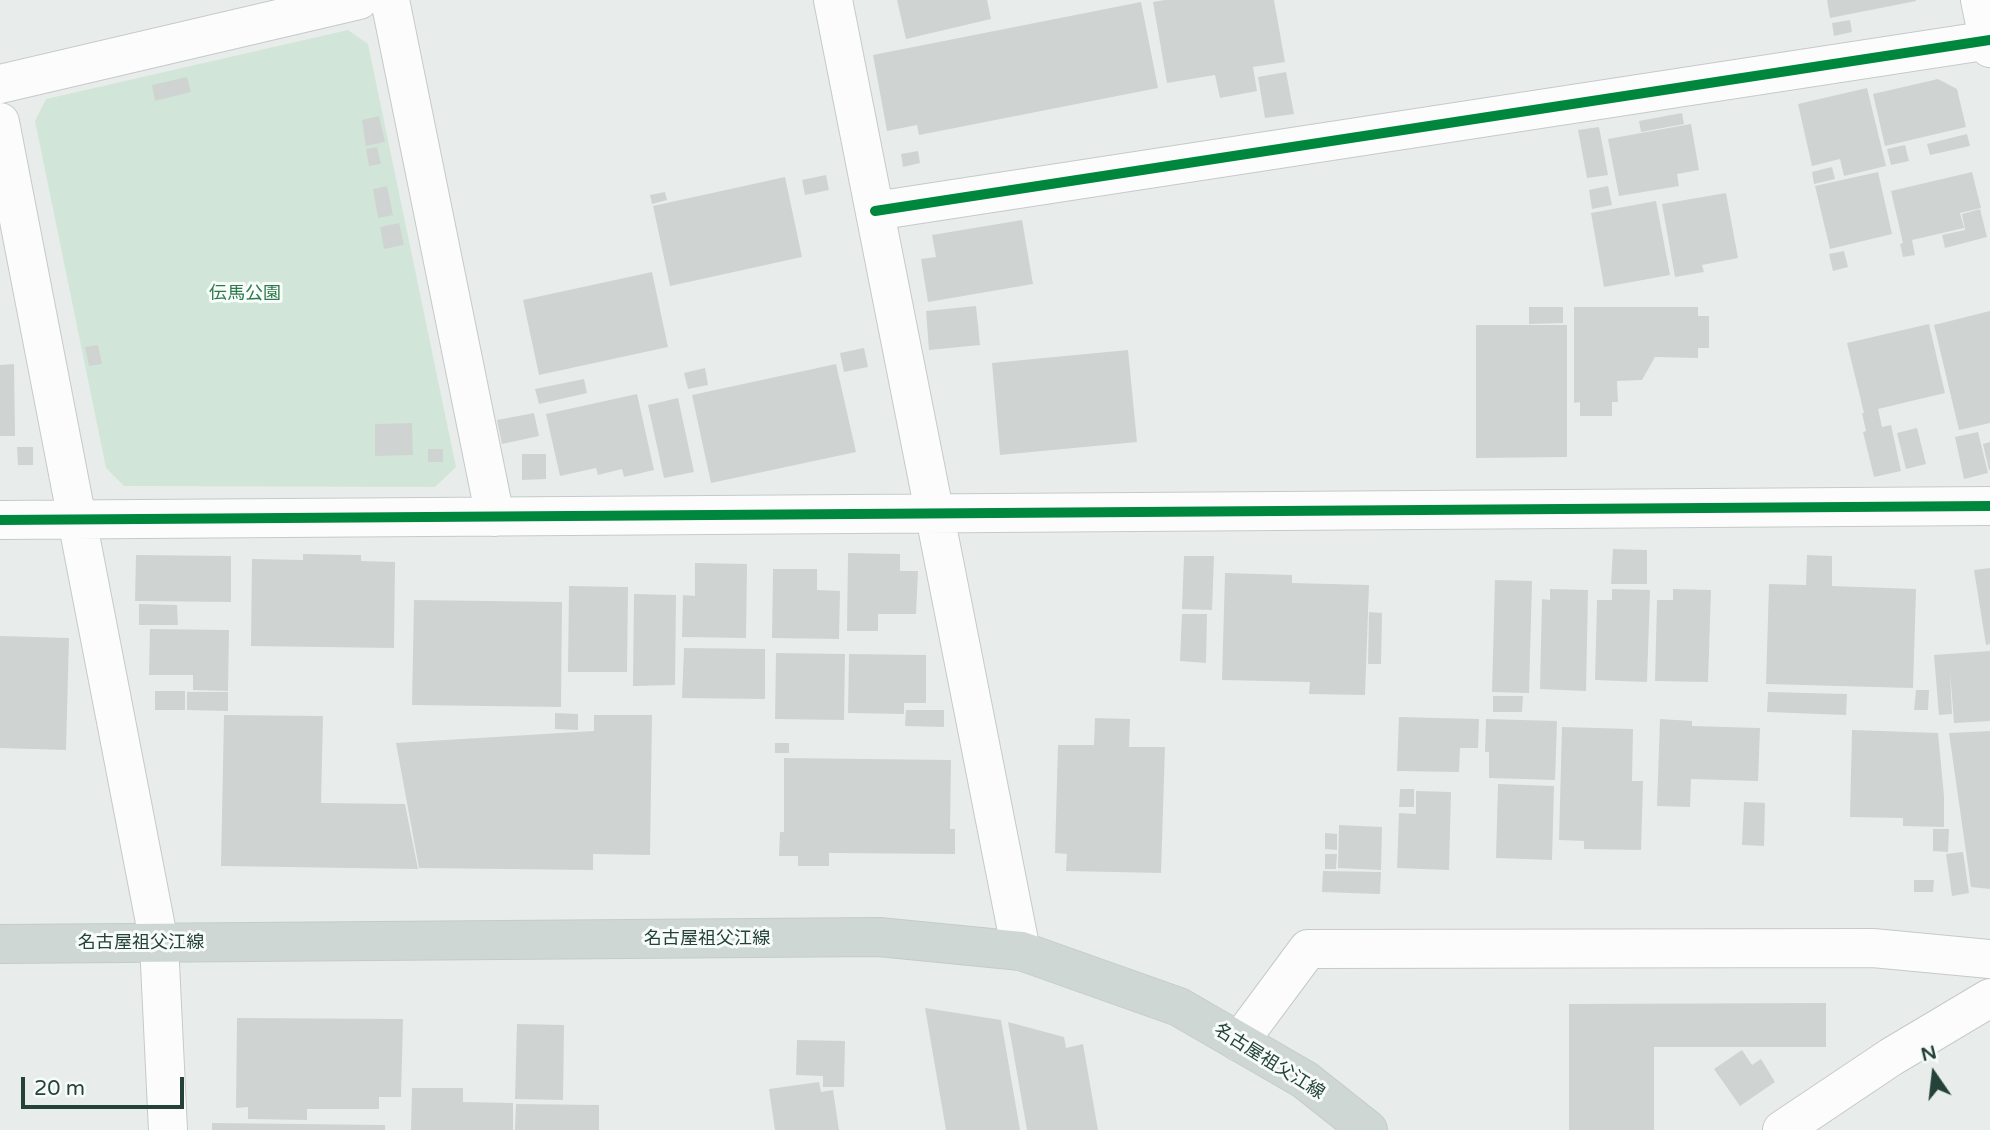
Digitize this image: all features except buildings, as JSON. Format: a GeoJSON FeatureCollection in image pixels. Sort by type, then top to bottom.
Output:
{"type":"FeatureCollection","features":[{"type":"Feature","properties":{"kind":"main road","name":"名古屋祖父江線"},"geometry":{"type":"LineString","coordinates":[[0,944],[879,937],[1021,951],[1179,1007],[1304,1080],[1367,1130]]}},
{"type":"Feature","properties":{"kind":"street"},"geometry":{"type":"LineString","coordinates":[[0,84],[359,0]]}},
{"type":"Feature","properties":{"kind":"street"},"geometry":{"type":"LineString","coordinates":[[390,0],[495,517]]}},
{"type":"Feature","properties":{"kind":"street"},"geometry":{"type":"LineString","coordinates":[[833,0],[1021,951]]}},
{"type":"Feature","properties":{"kind":"street"},"geometry":{"type":"LineString","coordinates":[[875,211],[1989,43],[1980,0]]}},
{"type":"Feature","properties":{"kind":"street"},"geometry":{"type":"LineString","coordinates":[[0,122],[159,943],[168,1130]]}},
{"type":"Feature","properties":{"kind":"street"},"geometry":{"type":"LineString","coordinates":[[0,520],[1990,506]]}},
{"type":"Feature","properties":{"kind":"street"},"geometry":{"type":"LineString","coordinates":[[1238,1042],[1308,949],[1873,948],[1990,958]]}},
{"type":"Feature","properties":{"kind":"street"},"geometry":{"type":"LineString","coordinates":[[1782,1130],[1891,1057],[1990,998]]}},
{"type":"Feature","properties":{"kind":"green space","name":"伝馬公園"},"geometry":{"type":"Polygon","coordinates":[[[348,30],[368,44],[456,467],[435,487],[124,486],[106,468],[35,121],[46,99],[348,30]]]}},
{"type":"Feature","properties":{"kind":"cycle path"},"geometry":{"type":"LineString","coordinates":[[875,211],[1990,40]]}},
{"type":"Feature","properties":{"kind":"cycle path"},"geometry":{"type":"LineString","coordinates":[[0,520],[1990,506]]}}]}
